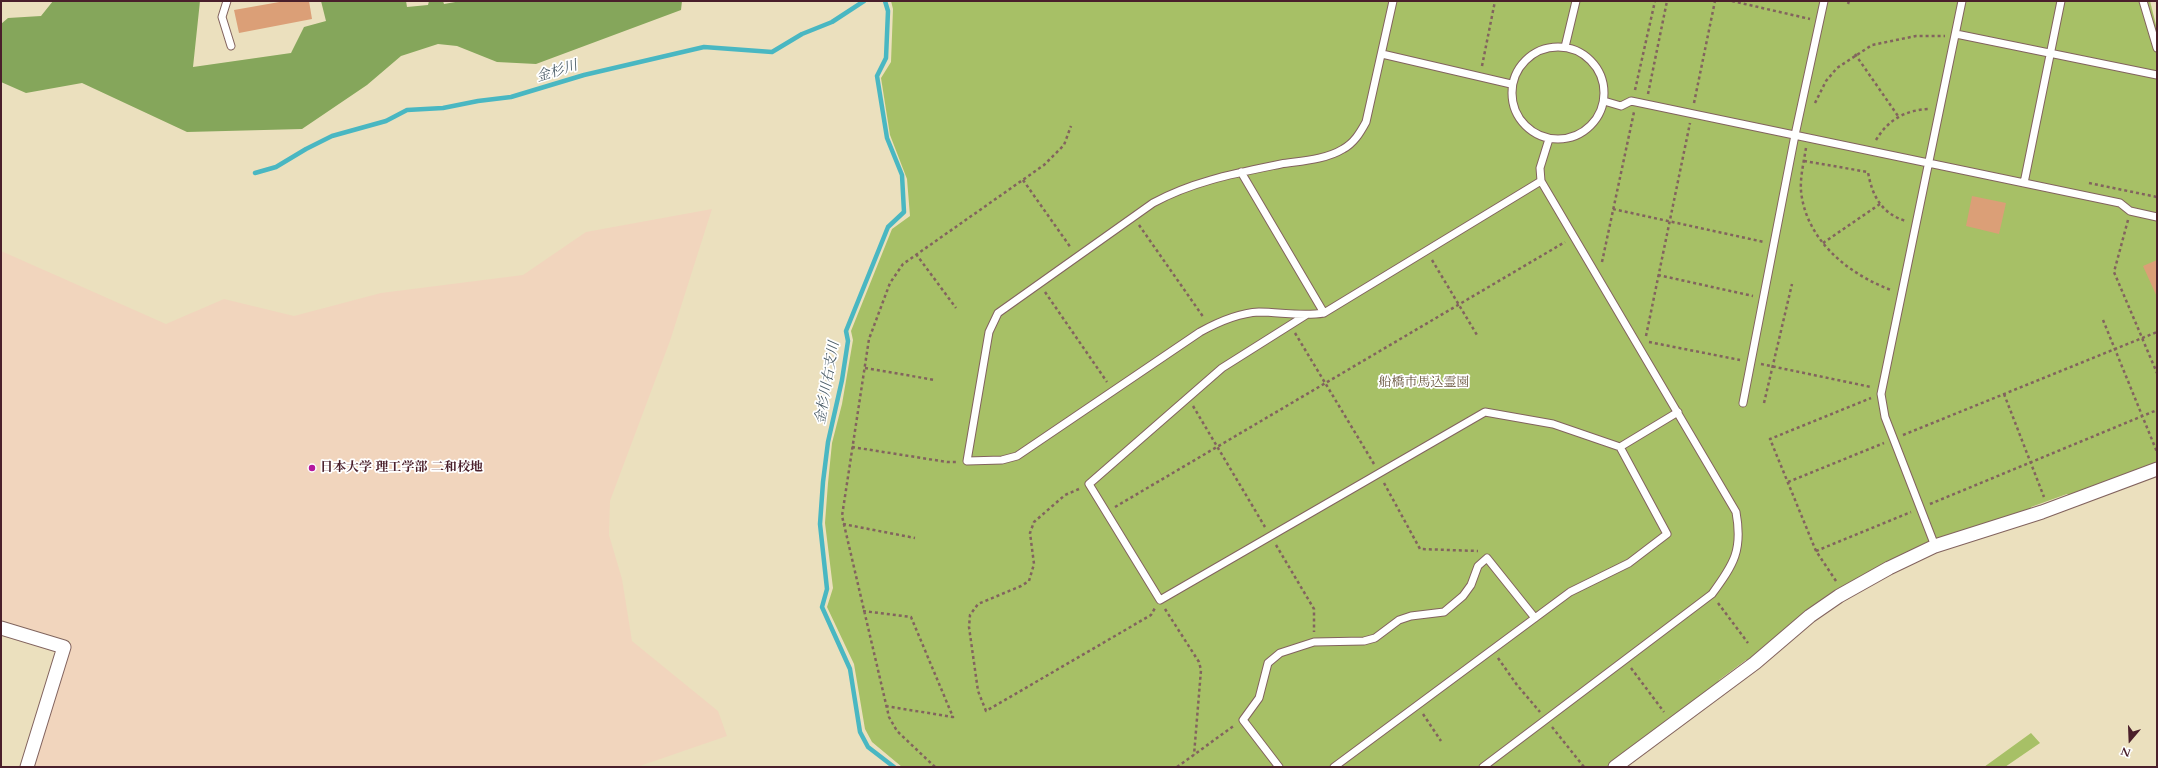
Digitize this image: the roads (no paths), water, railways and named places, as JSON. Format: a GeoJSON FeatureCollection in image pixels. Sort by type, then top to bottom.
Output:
{"type":"FeatureCollection","features":[{"type":"Feature","properties":{"kind":"street"},"geometry":{"type":"LineString","coordinates":[[1615,767],[1755,664],[1810,616],[1839,596],[1889,568],[1935,546],[2042,512],[2157,469]]}},
{"type":"Feature","properties":{"kind":"street"},"geometry":{"type":"LineString","coordinates":[[1,628],[64,647],[27,767]]}},
{"type":"Feature","properties":{"kind":"lane"},"geometry":{"type":"LineString","coordinates":[[227,1],[222,18],[231,46]]}},
{"type":"Feature","properties":{"kind":"lane"},"geometry":{"type":"LineString","coordinates":[[1393,1],[1366,122],[1357,138],[1343,149],[1329,155],[1241,172],[1176,190],[1134,217],[998,313],[993,320],[989,332],[966,461],[1002,460],[1017,456],[1200,332],[1220,322],[1258,312],[1306,315],[1324,313],[1541,181]]}},
{"type":"Feature","properties":{"kind":"lane"},"geometry":{"type":"LineString","coordinates":[[1565,47],[1576,1]]}},
{"type":"Feature","properties":{"kind":"lane"},"geometry":{"type":"LineString","coordinates":[[1743,403],[1795,135],[1824,1]]}},
{"type":"Feature","properties":{"kind":"lane"},"geometry":{"type":"LineString","coordinates":[[1935,546],[1885,417],[1880,394],[1942,108],[1962,1]]}},
{"type":"Feature","properties":{"kind":"lane"},"geometry":{"type":"LineString","coordinates":[[2024,183],[2061,1]]}},
{"type":"Feature","properties":{"kind":"lane"},"geometry":{"type":"LineString","coordinates":[[2143,1],[2157,48]]}},
{"type":"Feature","properties":{"kind":"lane"},"geometry":{"type":"LineString","coordinates":[[1956,34],[2157,75]]}},
{"type":"Feature","properties":{"kind":"lane"},"geometry":{"type":"LineString","coordinates":[[1550,47],[1565,47],[1579,52],[1591,60],[1600,72],[1604,86],[1604,101],[1597,118],[1584,132],[1567,139],[1549,139],[1532,132],[1518,119],[1511,102],[1511,84],[1516,70],[1525,59],[1537,51],[1550,47]]}},
{"type":"Feature","properties":{"kind":"lane"},"geometry":{"type":"LineString","coordinates":[[1382,54],[1511,84]]}},
{"type":"Feature","properties":{"kind":"lane"},"geometry":{"type":"LineString","coordinates":[[1604,101],[1621,106],[1634,102],[1646,104],[2120,203],[2130,211],[2157,217]]}},
{"type":"Feature","properties":{"kind":"lane"},"geometry":{"type":"LineString","coordinates":[[1484,767],[1712,594],[1730,569],[1738,548],[1740,532],[1736,512],[1541,181],[1540,168],[1549,139]]}},
{"type":"Feature","properties":{"kind":"lane"},"geometry":{"type":"LineString","coordinates":[[1241,172],[1324,313]]}},
{"type":"Feature","properties":{"kind":"lane"},"geometry":{"type":"LineString","coordinates":[[1306,315],[1222,368],[1089,484],[1160,600],[1485,412],[1553,424],[1620,447],[1667,534],[1629,563],[1570,592],[1334,767]]}},
{"type":"Feature","properties":{"kind":"lane"},"geometry":{"type":"LineString","coordinates":[[1620,447],[1678,412]]}},
{"type":"Feature","properties":{"kind":"lane"},"geometry":{"type":"LineString","coordinates":[[1278,767],[1243,720],[1259,698],[1268,663],[1280,653],[1314,642],[1364,641],[1375,638],[1399,620],[1411,616],[1444,612],[1463,596],[1471,585],[1478,566],[1487,558],[1535,618]]}},
{"type":"Feature","properties":{"kind":"waterway","name":"金杉川"},"geometry":{"type":"LineString","coordinates":[[255,173],[276,167],[306,149],[332,136],[386,121],[407,110],[443,108],[478,101],[511,97],[584,75],[704,47],[772,52],[802,34],[832,22],[864,1]]}},
{"type":"Feature","properties":{"kind":"waterway","name":"金杉川右支川"},"geometry":{"type":"LineString","coordinates":[[885,1],[888,11],[886,58],[877,76],[887,138],[902,175],[904,212],[888,227],[846,331],[848,341],[842,380],[828,442],[820,524],[827,589],[822,607],[850,669],[860,732],[868,747],[894,767]]}},
{"type":"Feature","properties":{"kind":"place","name":"日本大学 理工学部 二和校地"},"geometry":{"type":"Point","coordinates":[312,468]}},
{"type":"Feature","properties":{"kind":"park label","name":"船橋市馬込霊園"},"geometry":{"type":"Point","coordinates":[1424,383]}}]}
